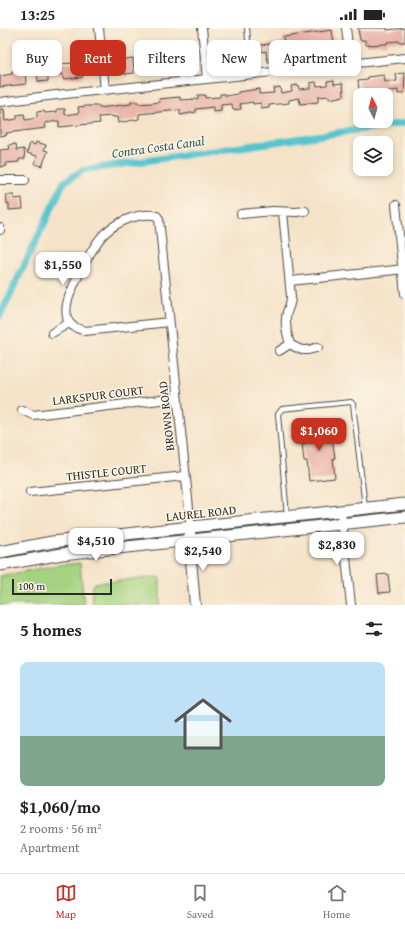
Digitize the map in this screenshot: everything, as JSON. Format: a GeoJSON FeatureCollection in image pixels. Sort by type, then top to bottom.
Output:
{"type":"FeatureCollection","features":[{"type":"Feature","properties":{"kind":"main road","name":"LAUREL ROAD"},"geometry":{"type":"LineString","coordinates":[[0,552],[52,542],[405,504]]}},
{"type":"Feature","properties":{"kind":"main road"},"geometry":{"type":"LineString","coordinates":[[0,565],[62,554],[405,517]]}},
{"type":"Feature","properties":{"kind":"street"},"geometry":{"type":"LineString","coordinates":[[99,28],[105,90]]}},
{"type":"Feature","properties":{"kind":"street"},"geometry":{"type":"LineString","coordinates":[[202,28],[207,79]]}},
{"type":"Feature","properties":{"kind":"street"},"geometry":{"type":"LineString","coordinates":[[346,28],[347,40]]}},
{"type":"Feature","properties":{"kind":"street"},"geometry":{"type":"LineString","coordinates":[[361,62],[405,58]]}},
{"type":"Feature","properties":{"kind":"street"},"geometry":{"type":"LineString","coordinates":[[0,102],[240,76]]}},
{"type":"Feature","properties":{"kind":"street"},"geometry":{"type":"LineString","coordinates":[[0,180],[25,180]]}},
{"type":"Feature","properties":{"kind":"street"},"geometry":{"type":"LineString","coordinates":[[396,204],[404,269],[405,294]]}},
{"type":"Feature","properties":{"kind":"street"},"geometry":{"type":"LineString","coordinates":[[241,214],[305,210]]}},
{"type":"Feature","properties":{"kind":"street"},"geometry":{"type":"LineString","coordinates":[[283,212],[290,281],[290,304],[286,320],[287,334],[290,344],[300,350],[309,350],[318,347]]}},
{"type":"Feature","properties":{"kind":"street","name":"BROWN ROAD"},"geometry":{"type":"LineString","coordinates":[[69,323],[66,306],[69,296],[98,241],[105,232],[128,218],[146,215],[157,216],[160,224],[190,527],[195,605]]}},
{"type":"Feature","properties":{"kind":"street"},"geometry":{"type":"LineString","coordinates":[[290,281],[404,269]]}},
{"type":"Feature","properties":{"kind":"street"},"geometry":{"type":"LineString","coordinates":[[52,333],[69,323],[85,331],[169,322]]}},
{"type":"Feature","properties":{"kind":"street"},"geometry":{"type":"LineString","coordinates":[[279,351],[290,344]]}},
{"type":"Feature","properties":{"kind":"street","name":"LARKSPUR COURT"},"geometry":{"type":"LineString","coordinates":[[22,410],[32,415],[177,398]]}},
{"type":"Feature","properties":{"kind":"street","name":"THISTLE COURT"},"geometry":{"type":"LineString","coordinates":[[30,492],[185,476]]}},
{"type":"Feature","properties":{"kind":"street"},"geometry":{"type":"LineString","coordinates":[[341,511],[351,605]]}},
{"type":"Feature","properties":{"kind":"lane"},"geometry":{"type":"LineString","coordinates":[[246,28],[247,40]]}},
{"type":"Feature","properties":{"kind":"lane"},"geometry":{"type":"LineString","coordinates":[[287,516],[278,414],[282,409],[290,408],[351,402],[353,404],[365,508]]}},
{"type":"Feature","properties":{"kind":"green space"},"geometry":{"type":"Polygon","coordinates":[[[80,563],[84,605],[0,605],[0,576],[58,565],[80,563]]]}},
{"type":"Feature","properties":{"kind":"green space"},"geometry":{"type":"Polygon","coordinates":[[[159,577],[160,605],[93,605],[92,587],[95,583],[159,577]]]}},
{"type":"Feature","properties":{"kind":"building"},"geometry":{"type":"Polygon","coordinates":[[[358,28],[387,28],[387,30],[405,28],[405,42],[399,41],[387,42],[387,44],[366,45],[365,40],[360,40],[358,28]]]}},
{"type":"Feature","properties":{"kind":"building"},"geometry":{"type":"Polygon","coordinates":[[[332,30],[333,40],[284,40],[283,37],[332,30]]]}},
{"type":"Feature","properties":{"kind":"building"},"geometry":{"type":"Polygon","coordinates":[[[269,44],[269,62],[266,51],[262,52],[261,45],[269,44]]]}},
{"type":"Feature","properties":{"kind":"building"},"geometry":{"type":"Polygon","coordinates":[[[133,58],[134,73],[126,74],[126,59],[133,58]]]}},
{"type":"Feature","properties":{"kind":"building"},"geometry":{"type":"Polygon","coordinates":[[[70,63],[70,76],[83,77],[63,79],[62,64],[70,63]]]}},
{"type":"Feature","properties":{"kind":"building"},"geometry":{"type":"Polygon","coordinates":[[[405,73],[404,93],[398,94],[398,90],[393,91],[393,88],[359,88],[358,80],[384,75],[385,82],[397,81],[396,74],[405,73]]]}},
{"type":"Feature","properties":{"kind":"building"},"geometry":{"type":"Polygon","coordinates":[[[12,74],[12,76],[25,76],[26,84],[0,87],[0,76],[12,74]]]}},
{"type":"Feature","properties":{"kind":"building"},"geometry":{"type":"Polygon","coordinates":[[[37,76],[48,76],[48,81],[38,82],[37,76]]]}},
{"type":"Feature","properties":{"kind":"building"},"geometry":{"type":"Polygon","coordinates":[[[334,80],[334,84],[343,83],[344,96],[329,99],[329,96],[318,97],[318,102],[300,104],[299,98],[289,100],[289,103],[269,105],[269,108],[261,109],[261,103],[253,104],[253,102],[240,104],[241,109],[233,110],[232,104],[221,105],[221,111],[213,112],[213,107],[196,109],[196,112],[180,115],[180,110],[139,114],[139,119],[118,123],[117,117],[113,116],[99,117],[100,123],[59,127],[59,121],[45,123],[46,128],[6,133],[7,135],[0,136],[0,109],[4,109],[5,121],[17,119],[17,115],[24,114],[25,120],[37,118],[37,112],[57,112],[57,109],[65,109],[65,115],[79,113],[78,107],[86,106],[99,106],[99,108],[131,104],[131,102],[138,102],[139,104],[152,103],[160,102],[159,99],[180,97],[180,100],[198,99],[198,95],[205,95],[205,98],[220,97],[220,94],[226,94],[226,96],[238,94],[238,92],[259,89],[259,94],[274,93],[273,88],[280,87],[281,93],[292,91],[291,86],[298,85],[299,89],[310,88],[310,83],[316,82],[317,86],[327,85],[327,81],[334,80]]]}},
{"type":"Feature","properties":{"kind":"building"},"geometry":{"type":"Polygon","coordinates":[[[36,142],[46,145],[44,150],[48,151],[42,166],[35,164],[37,156],[27,153],[30,143],[35,145],[36,142]]]}},
{"type":"Feature","properties":{"kind":"building"},"geometry":{"type":"Polygon","coordinates":[[[16,144],[17,150],[24,149],[25,159],[19,159],[19,162],[6,163],[7,166],[0,167],[0,150],[10,149],[9,145],[16,144]]]}},
{"type":"Feature","properties":{"kind":"building"},"geometry":{"type":"Polygon","coordinates":[[[6,195],[14,195],[14,199],[22,198],[23,209],[9,210],[6,195]]]}},
{"type":"Feature","properties":{"kind":"building"},"geometry":{"type":"Polygon","coordinates":[[[330,423],[335,458],[333,458],[335,478],[309,481],[307,461],[304,461],[302,444],[305,444],[303,426],[330,423]]]}},
{"type":"Feature","properties":{"kind":"building"},"geometry":{"type":"Polygon","coordinates":[[[388,574],[390,592],[379,593],[377,575],[388,574]]]}},
{"type":"Feature","properties":{"kind":"waterway","name":"Contra Costa Canal"},"geometry":{"type":"LineString","coordinates":[[0,316],[64,182],[83,170],[405,123]]}}]}
